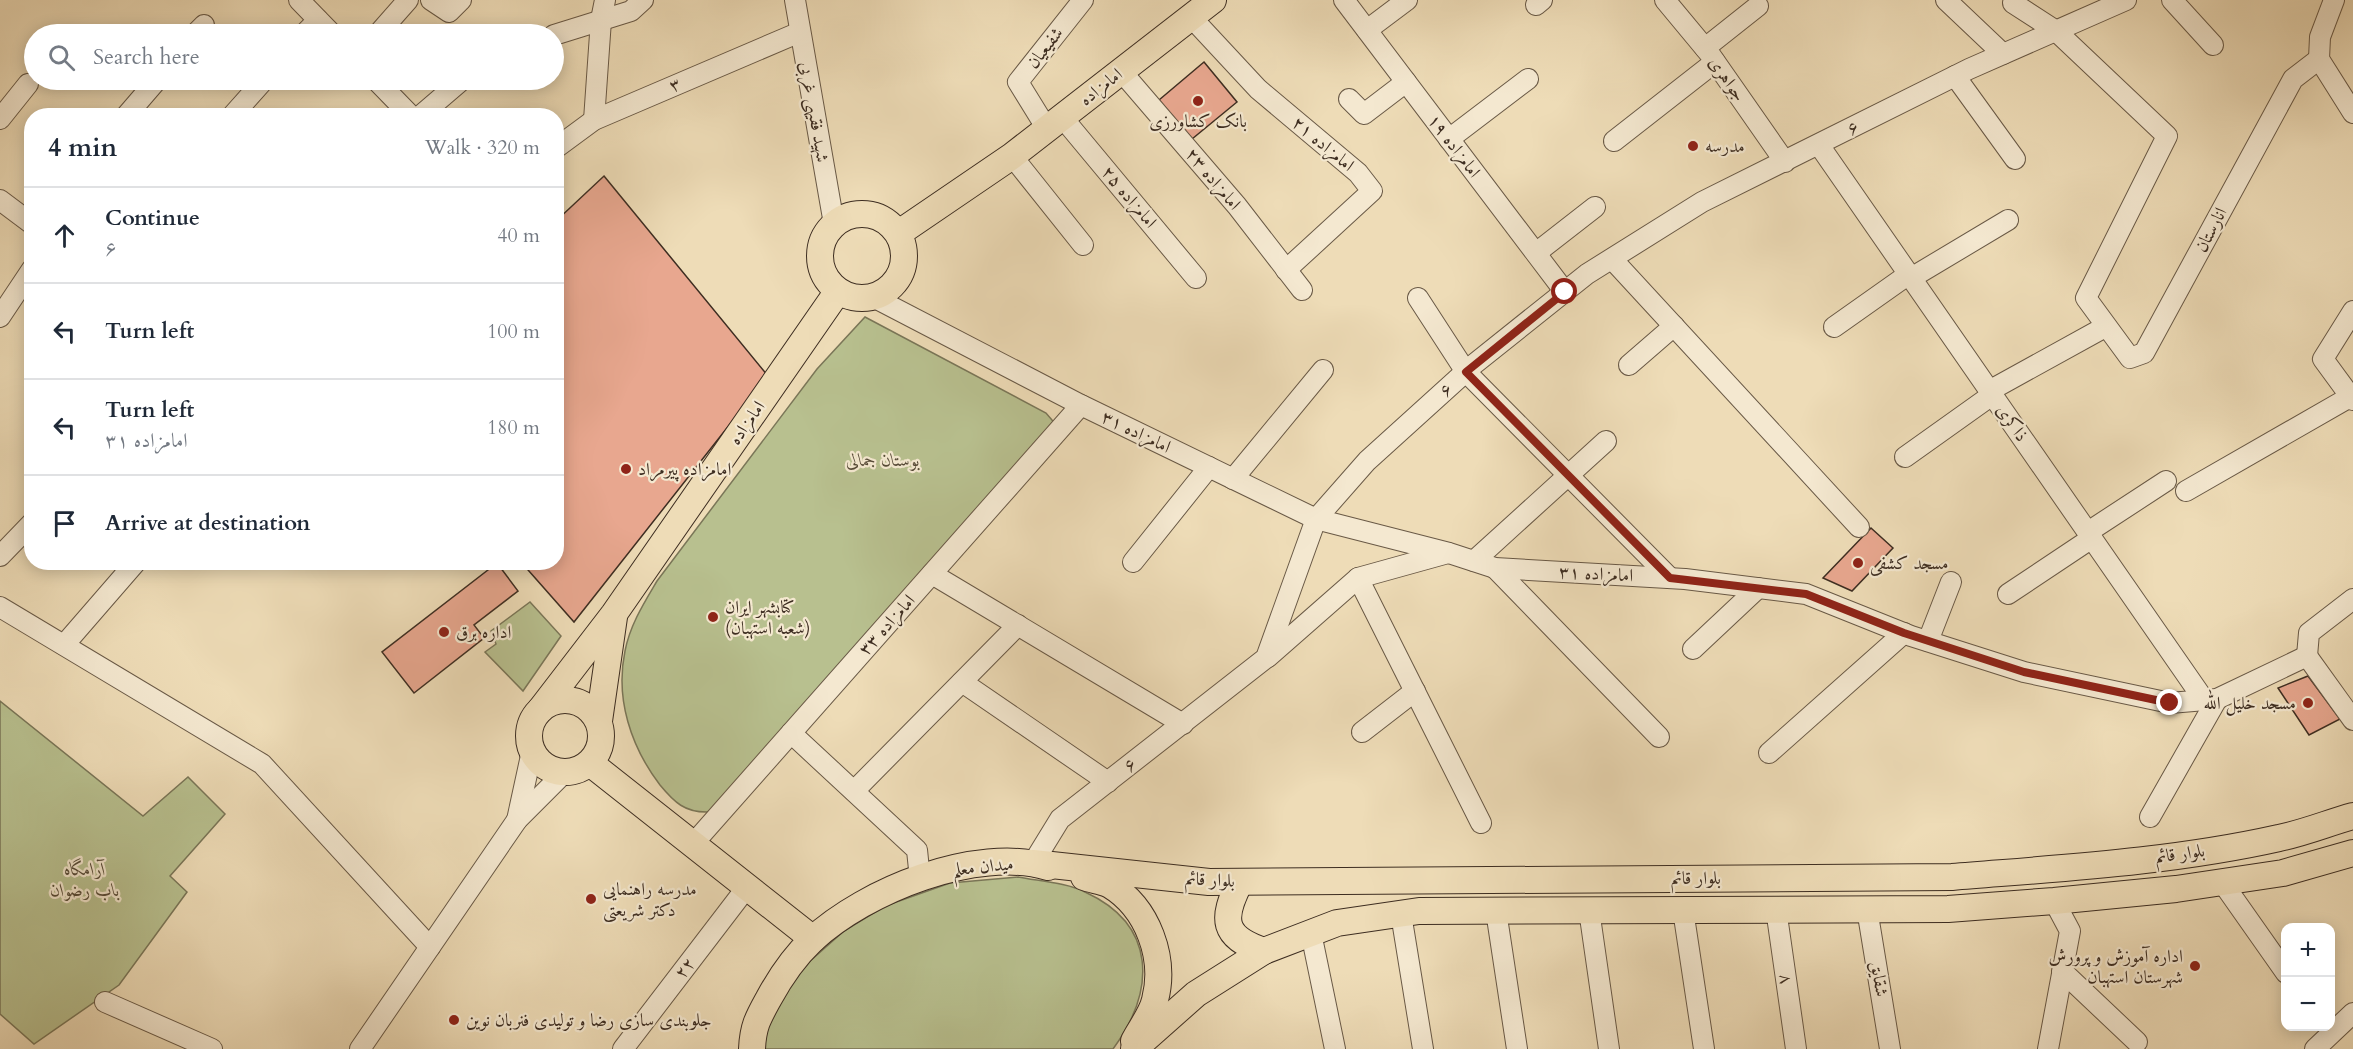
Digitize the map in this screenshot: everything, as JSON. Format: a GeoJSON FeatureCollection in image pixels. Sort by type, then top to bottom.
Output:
{"type":"FeatureCollection","features":[{"type":"Feature","properties":{"kind":"main road","name":"امامزاده"},"geometry":{"type":"LineString","coordinates":[[899,233],[1011,156],[1213,0]]}},
{"type":"Feature","properties":{"kind":"main road"},"geometry":{"type":"LineString","coordinates":[[856,213],[869,213],[891,224],[899,233],[904,245],[905,259],[902,272],[885,292],[873,297],[855,298],[838,291],[827,280],[820,256],[821,244],[826,233],[844,217],[856,213]]}},
{"type":"Feature","properties":{"kind":"main road","name":"امامزاده"},"geometry":{"type":"LineString","coordinates":[[541,709],[614,614],[838,291]]}},
{"type":"Feature","properties":{"kind":"main road"},"geometry":{"type":"LineString","coordinates":[[599,721],[614,614]]}},
{"type":"Feature","properties":{"kind":"main road"},"geometry":{"type":"LineString","coordinates":[[573,700],[584,704],[599,721],[602,732],[601,744],[590,763],[580,770],[565,772],[547,768],[532,751],[529,740],[530,728],[541,709],[551,703],[573,700]]}},
{"type":"Feature","properties":{"kind":"main road"},"geometry":{"type":"LineString","coordinates":[[590,763],[813,939]]}},
{"type":"Feature","properties":{"kind":"main road","name":"بلوار قائم"},"geometry":{"type":"LineString","coordinates":[[1033,863],[1209,882],[1952,877],[2072,867],[2175,855],[2280,838],[2353,816]]}},
{"type":"Feature","properties":{"kind":"main road","name":"بلوار قائم"},"geometry":{"type":"LineString","coordinates":[[1134,1049],[1196,994],[1264,951],[1337,923],[1419,911],[1948,909],[2054,901],[2222,882],[2283,873],[2353,853]]}},
{"type":"Feature","properties":{"kind":"main road","name":"میدان معلم"},"geometry":{"type":"LineString","coordinates":[[734,1049],[752,1039],[784,971],[813,939],[862,903],[945,870],[993,862],[1033,863],[1110,885],[1135,907],[1153,935],[1158,969],[1155,1001],[1130,1049]]}},
{"type":"Feature","properties":{"kind":"main road"},"geometry":{"type":"LineString","coordinates":[[1240,882],[1228,907],[1228,921],[1232,934],[1245,945],[1264,951]]}},
{"type":"Feature","properties":{"kind":"street"},"geometry":{"type":"LineString","coordinates":[[298,0],[322,24]]}},
{"type":"Feature","properties":{"kind":"street"},"geometry":{"type":"LineString","coordinates":[[387,24],[408,0]]}},
{"type":"Feature","properties":{"kind":"street"},"geometry":{"type":"LineString","coordinates":[[431,0],[449,12],[461,0]]}},
{"type":"Feature","properties":{"kind":"street"},"geometry":{"type":"LineString","coordinates":[[594,120],[601,20],[605,0]]}},
{"type":"Feature","properties":{"kind":"street"},"geometry":{"type":"LineString","coordinates":[[564,31],[631,11],[643,0]]}},
{"type":"Feature","properties":{"kind":"street","name":"شهید فقیهی غربی"},"geometry":{"type":"LineString","coordinates":[[795,0],[834,224]]}},
{"type":"Feature","properties":{"kind":"street","name":"امامزاده ۱۹"},"geometry":{"type":"LineString","coordinates":[[1344,0],[1565,292]]}},
{"type":"Feature","properties":{"kind":"street"},"geometry":{"type":"LineString","coordinates":[[1367,30],[1407,0]]}},
{"type":"Feature","properties":{"kind":"street","name":"جواهری"},"geometry":{"type":"LineString","coordinates":[[1665,0],[1710,55],[1785,162]]}},
{"type":"Feature","properties":{"kind":"street"},"geometry":{"type":"LineString","coordinates":[[1946,0],[2003,54]]}},
{"type":"Feature","properties":{"kind":"street"},"geometry":{"type":"LineString","coordinates":[[1905,457],[1991,393],[2102,323],[2086,298],[2167,136],[2056,30],[2013,3],[2016,0]]}},
{"type":"Feature","properties":{"kind":"street","name":"۶"},"geometry":{"type":"LineString","coordinates":[[1033,863],[1060,819],[1266,658],[1316,519],[1367,461],[1466,372],[1587,274],[1702,202],[1819,146],[1955,76],[2126,0]]}},
{"type":"Feature","properties":{"kind":"street"},"geometry":{"type":"LineString","coordinates":[[2172,0],[2213,45]]}},
{"type":"Feature","properties":{"kind":"street"},"geometry":{"type":"LineString","coordinates":[[2334,0],[2320,37],[2319,59],[2353,113]]}},
{"type":"Feature","properties":{"kind":"street","name":"شفیعیان"},"geometry":{"type":"LineString","coordinates":[[1055,123],[1018,81],[1080,1]]}},
{"type":"Feature","properties":{"kind":"street"},"geometry":{"type":"LineString","coordinates":[[1614,141],[1710,55],[1758,6]]}},
{"type":"Feature","properties":{"kind":"street","name":"امامزاده ۲۱"},"geometry":{"type":"LineString","coordinates":[[1191,17],[1258,89],[1358,173],[1372,191],[1286,270]]}},
{"type":"Feature","properties":{"kind":"street"},"geometry":{"type":"LineString","coordinates":[[314,24],[318,20]]}},
{"type":"Feature","properties":{"kind":"street","name":"۳"},"geometry":{"type":"LineString","coordinates":[[564,142],[594,120],[800,32]]}},
{"type":"Feature","properties":{"kind":"street","name":"انارستان"},"geometry":{"type":"LineString","coordinates":[[2102,323],[2130,358],[2144,353],[2293,79],[2319,59]]}},
{"type":"Feature","properties":{"kind":"street","name":"امامزاده ۲۳"},"geometry":{"type":"LineString","coordinates":[[1121,71],[1237,206],[1302,290]]}},
{"type":"Feature","properties":{"kind":"street"},"geometry":{"type":"LineString","coordinates":[[1955,76],[2015,159]]}},
{"type":"Feature","properties":{"kind":"street"},"geometry":{"type":"LineString","coordinates":[[1449,139],[1528,79]]}},
{"type":"Feature","properties":{"kind":"street"},"geometry":{"type":"LineString","coordinates":[[1349,99],[1364,114],[1406,82]]}},
{"type":"Feature","properties":{"kind":"street"},"geometry":{"type":"LineString","coordinates":[[0,119],[24,89]]}},
{"type":"Feature","properties":{"kind":"street"},"geometry":{"type":"LineString","coordinates":[[133,108],[148,90]]}},
{"type":"Feature","properties":{"kind":"street"},"geometry":{"type":"LineString","coordinates":[[239,108],[255,90]]}},
{"type":"Feature","properties":{"kind":"street"},"geometry":{"type":"LineString","coordinates":[[386,90],[403,108]]}},
{"type":"Feature","properties":{"kind":"street"},"geometry":{"type":"LineString","coordinates":[[429,108],[450,90]]}},
{"type":"Feature","properties":{"kind":"street","name":"امامزاده ۲۵"},"geometry":{"type":"LineString","coordinates":[[1055,123],[1196,278]]}},
{"type":"Feature","properties":{"kind":"street","name":"ذاکری"},"geometry":{"type":"LineString","coordinates":[[1819,146],[2090,535],[2210,699]]}},
{"type":"Feature","properties":{"kind":"street"},"geometry":{"type":"LineString","coordinates":[[1011,156],[1083,245]]}},
{"type":"Feature","properties":{"kind":"street"},"geometry":{"type":"LineString","coordinates":[[0,200],[24,219]]}},
{"type":"Feature","properties":{"kind":"street"},"geometry":{"type":"LineString","coordinates":[[1536,253],[1595,207]]}},
{"type":"Feature","properties":{"kind":"street"},"geometry":{"type":"LineString","coordinates":[[1834,327],[1910,276],[2008,220]]}},
{"type":"Feature","properties":{"kind":"street"},"geometry":{"type":"LineString","coordinates":[[1612,259],[1859,527]]}},
{"type":"Feature","properties":{"kind":"street"},"geometry":{"type":"LineString","coordinates":[[0,317],[24,281]]}},
{"type":"Feature","properties":{"kind":"street","name":"امامزاده ۳۱"},"geometry":{"type":"LineString","coordinates":[[873,297],[1081,405],[1316,519],[1449,553],[1495,568],[1670,578],[1806,594],[1904,633],[2024,672],[2170,703],[2210,699],[2307,656]]}},
{"type":"Feature","properties":{"kind":"street"},"geometry":{"type":"LineString","coordinates":[[1418,297],[1466,372],[1670,578]]}},
{"type":"Feature","properties":{"kind":"street"},"geometry":{"type":"LineString","coordinates":[[2186,491],[2352,399],[2323,359],[2353,311]]}},
{"type":"Feature","properties":{"kind":"street"},"geometry":{"type":"LineString","coordinates":[[1629,365],[1674,326]]}},
{"type":"Feature","properties":{"kind":"street"},"geometry":{"type":"LineString","coordinates":[[1233,479],[1323,369]]}},
{"type":"Feature","properties":{"kind":"street","name":"امامزاده ۳۳"},"geometry":{"type":"LineString","coordinates":[[693,844],[1081,405]]}},
{"type":"Feature","properties":{"kind":"street"},"geometry":{"type":"LineString","coordinates":[[1474,561],[1567,474],[1606,441]]}},
{"type":"Feature","properties":{"kind":"street"},"geometry":{"type":"LineString","coordinates":[[1132,562],[1209,467]]}},
{"type":"Feature","properties":{"kind":"street"},"geometry":{"type":"LineString","coordinates":[[2008,594],[2166,482]]}},
{"type":"Feature","properties":{"kind":"street"},"geometry":{"type":"LineString","coordinates":[[0,556],[24,531]]}},
{"type":"Feature","properties":{"kind":"street"},"geometry":{"type":"LineString","coordinates":[[1266,658],[1358,578],[1449,553]]}},
{"type":"Feature","properties":{"kind":"street"},"geometry":{"type":"LineString","coordinates":[[1495,568],[1659,737]]}},
{"type":"Feature","properties":{"kind":"street"},"geometry":{"type":"LineString","coordinates":[[64,645],[129,570]]}},
{"type":"Feature","properties":{"kind":"street"},"geometry":{"type":"LineString","coordinates":[[932,574],[1183,724]]}},
{"type":"Feature","properties":{"kind":"street"},"geometry":{"type":"LineString","coordinates":[[1358,578],[1481,823]]}},
{"type":"Feature","properties":{"kind":"street"},"geometry":{"type":"LineString","coordinates":[[1928,641],[1951,582]]}},
{"type":"Feature","properties":{"kind":"street"},"geometry":{"type":"LineString","coordinates":[[1693,649],[1758,588]]}},
{"type":"Feature","properties":{"kind":"street"},"geometry":{"type":"LineString","coordinates":[[2353,598],[2309,633],[2307,656],[2353,720]]}},
{"type":"Feature","properties":{"kind":"street"},"geometry":{"type":"LineString","coordinates":[[0,607],[262,764],[430,947]]}},
{"type":"Feature","properties":{"kind":"street"},"geometry":{"type":"LineString","coordinates":[[854,791],[1018,625]]}},
{"type":"Feature","properties":{"kind":"street"},"geometry":{"type":"LineString","coordinates":[[1770,753],[1904,633]]}},
{"type":"Feature","properties":{"kind":"street"},"geometry":{"type":"LineString","coordinates":[[962,681],[1108,782]]}},
{"type":"Feature","properties":{"kind":"street"},"geometry":{"type":"LineString","coordinates":[[1362,732],[1415,691]]}},
{"type":"Feature","properties":{"kind":"street"},"geometry":{"type":"LineString","coordinates":[[2150,817],[2210,699]]}},
{"type":"Feature","properties":{"kind":"street"},"geometry":{"type":"LineString","coordinates":[[791,733],[917,850],[920,879]]}},
{"type":"Feature","properties":{"kind":"street"},"geometry":{"type":"LineString","coordinates":[[517,820],[532,751]]}},
{"type":"Feature","properties":{"kind":"street"},"geometry":{"type":"LineString","coordinates":[[360,1049],[517,820],[565,772]]}},
{"type":"Feature","properties":{"kind":"street"},"geometry":{"type":"LineString","coordinates":[[2222,882],[2281,966]]}},
{"type":"Feature","properties":{"kind":"street","name":"۲۲"},"geometry":{"type":"LineString","coordinates":[[623,1049],[747,888]]}},
{"type":"Feature","properties":{"kind":"street"},"geometry":{"type":"LineString","coordinates":[[2048,1049],[2070,931],[2054,901]]}},
{"type":"Feature","properties":{"kind":"street","name":"۸"},"geometry":{"type":"LineString","coordinates":[[1776,909],[1796,1049]]}},
{"type":"Feature","properties":{"kind":"street","name":"شقایق"},"geometry":{"type":"LineString","coordinates":[[1867,909],[1890,1049]]}},
{"type":"Feature","properties":{"kind":"street"},"geometry":{"type":"LineString","coordinates":[[1589,910],[1609,1049]]}},
{"type":"Feature","properties":{"kind":"street"},"geometry":{"type":"LineString","coordinates":[[1683,910],[1704,1049]]}},
{"type":"Feature","properties":{"kind":"street"},"geometry":{"type":"LineString","coordinates":[[1496,911],[1517,1049]]}},
{"type":"Feature","properties":{"kind":"street"},"geometry":{"type":"LineString","coordinates":[[1401,914],[1423,1049]]}},
{"type":"Feature","properties":{"kind":"street"},"geometry":{"type":"LineString","coordinates":[[1311,933],[1335,1049]]}},
{"type":"Feature","properties":{"kind":"street"},"geometry":{"type":"LineString","coordinates":[[2062,971],[2137,1042]]}},
{"type":"Feature","properties":{"kind":"street"},"geometry":{"type":"LineString","coordinates":[[105,1002],[212,1049]]}},
{"type":"Feature","properties":{"kind":"street"},"geometry":{"type":"LineString","coordinates":[[2315,1049],[2353,1013]]}},
{"type":"Feature","properties":{"kind":"green space","name":"بوستان جمالی"},"geometry":{"type":"Polygon","coordinates":[[[865,317],[1046,413],[1058,427],[709,812],[693,811],[670,797],[660,785],[641,755],[628,722],[622,687],[622,669],[630,632],[657,581],[817,369],[865,317]]]}},
{"type":"Feature","properties":{"kind":"green space"},"geometry":{"type":"Polygon","coordinates":[[[530,602],[561,636],[523,691],[485,652],[496,644],[491,631],[530,602]]]}},
{"type":"Feature","properties":{"kind":"green space","name":"آرامگاه باب رضوان"},"geometry":{"type":"Polygon","coordinates":[[[0,701],[143,816],[188,777],[225,814],[170,876],[187,892],[119,985],[34,1044],[0,1014],[0,701]]]}},
{"type":"Feature","properties":{"kind":"green space"},"geometry":{"type":"Polygon","coordinates":[[[1018,877],[1062,884],[1085,892],[1109,906],[1126,922],[1137,941],[1142,961],[1142,982],[1137,1004],[1127,1027],[1113,1049],[763,1049],[766,1025],[784,989],[809,962],[844,931],[885,906],[950,883],[1018,877]]]}},
{"type":"Feature","properties":{"kind":"building","name":"بانک کشاورزی"},"geometry":{"type":"Polygon","coordinates":[[[1204,62],[1237,102],[1192,139],[1159,100],[1204,62]]]}},
{"type":"Feature","properties":{"kind":"building","name":"امامزاده پیرمراد"},"geometry":{"type":"Polygon","coordinates":[[[604,176],[768,376],[574,622],[528,570],[564,570],[564,214],[604,176]]]}},
{"type":"Feature","properties":{"kind":"building","name":"مسجد کشفی"},"geometry":{"type":"Polygon","coordinates":[[[1871,528],[1893,548],[1852,591],[1823,578],[1871,528]]]}},
{"type":"Feature","properties":{"kind":"building","name":"اداره برق"},"geometry":{"type":"Polygon","coordinates":[[[488,570],[502,570],[518,591],[474,625],[484,638],[414,693],[382,652],[488,570]]]}},
{"type":"Feature","properties":{"kind":"building","name":"مسجد خلیل الله"},"geometry":{"type":"Polygon","coordinates":[[[2308,676],[2340,719],[2309,735],[2278,688],[2308,676]]]}},
{"type":"Feature","properties":{"kind":"place","name":"بانک کشاورزی"},"geometry":{"type":"Point","coordinates":[1198,101]}},
{"type":"Feature","properties":{"kind":"place","name":"مدرسه"},"geometry":{"type":"Point","coordinates":[1693,146]}},
{"type":"Feature","properties":{"kind":"place","name":"امامزاده پیرمراد"},"geometry":{"type":"Point","coordinates":[626,469]}},
{"type":"Feature","properties":{"kind":"place","name":"مسجد کشفی"},"geometry":{"type":"Point","coordinates":[1858,563]}},
{"type":"Feature","properties":{"kind":"place","name":"کتابشهر ایران (شعبه استهبان)"},"geometry":{"type":"Point","coordinates":[713,617]}},
{"type":"Feature","properties":{"kind":"place","name":"اداره برق"},"geometry":{"type":"Point","coordinates":[444,632]}},
{"type":"Feature","properties":{"kind":"place","name":"مسجد خلیل الله"},"geometry":{"type":"Point","coordinates":[2308,703]}},
{"type":"Feature","properties":{"kind":"place","name":"مدرسه راهنمایی دکتر شریعتی"},"geometry":{"type":"Point","coordinates":[591,899]}},
{"type":"Feature","properties":{"kind":"place","name":"اداره آموزش و پرورش شهرستان استهبان"},"geometry":{"type":"Point","coordinates":[2195,966]}},
{"type":"Feature","properties":{"kind":"place","name":"جلوبندی سازی رضا و تولیدی فنربان نوین"},"geometry":{"type":"Point","coordinates":[454,1020]}},
{"type":"Feature","properties":{"kind":"route"},"geometry":{"type":"LineString","coordinates":[[1565,292],[1466,372],[1670,578],[1806,594],[1904,633],[2024,672],[2170,703]]}}]}
